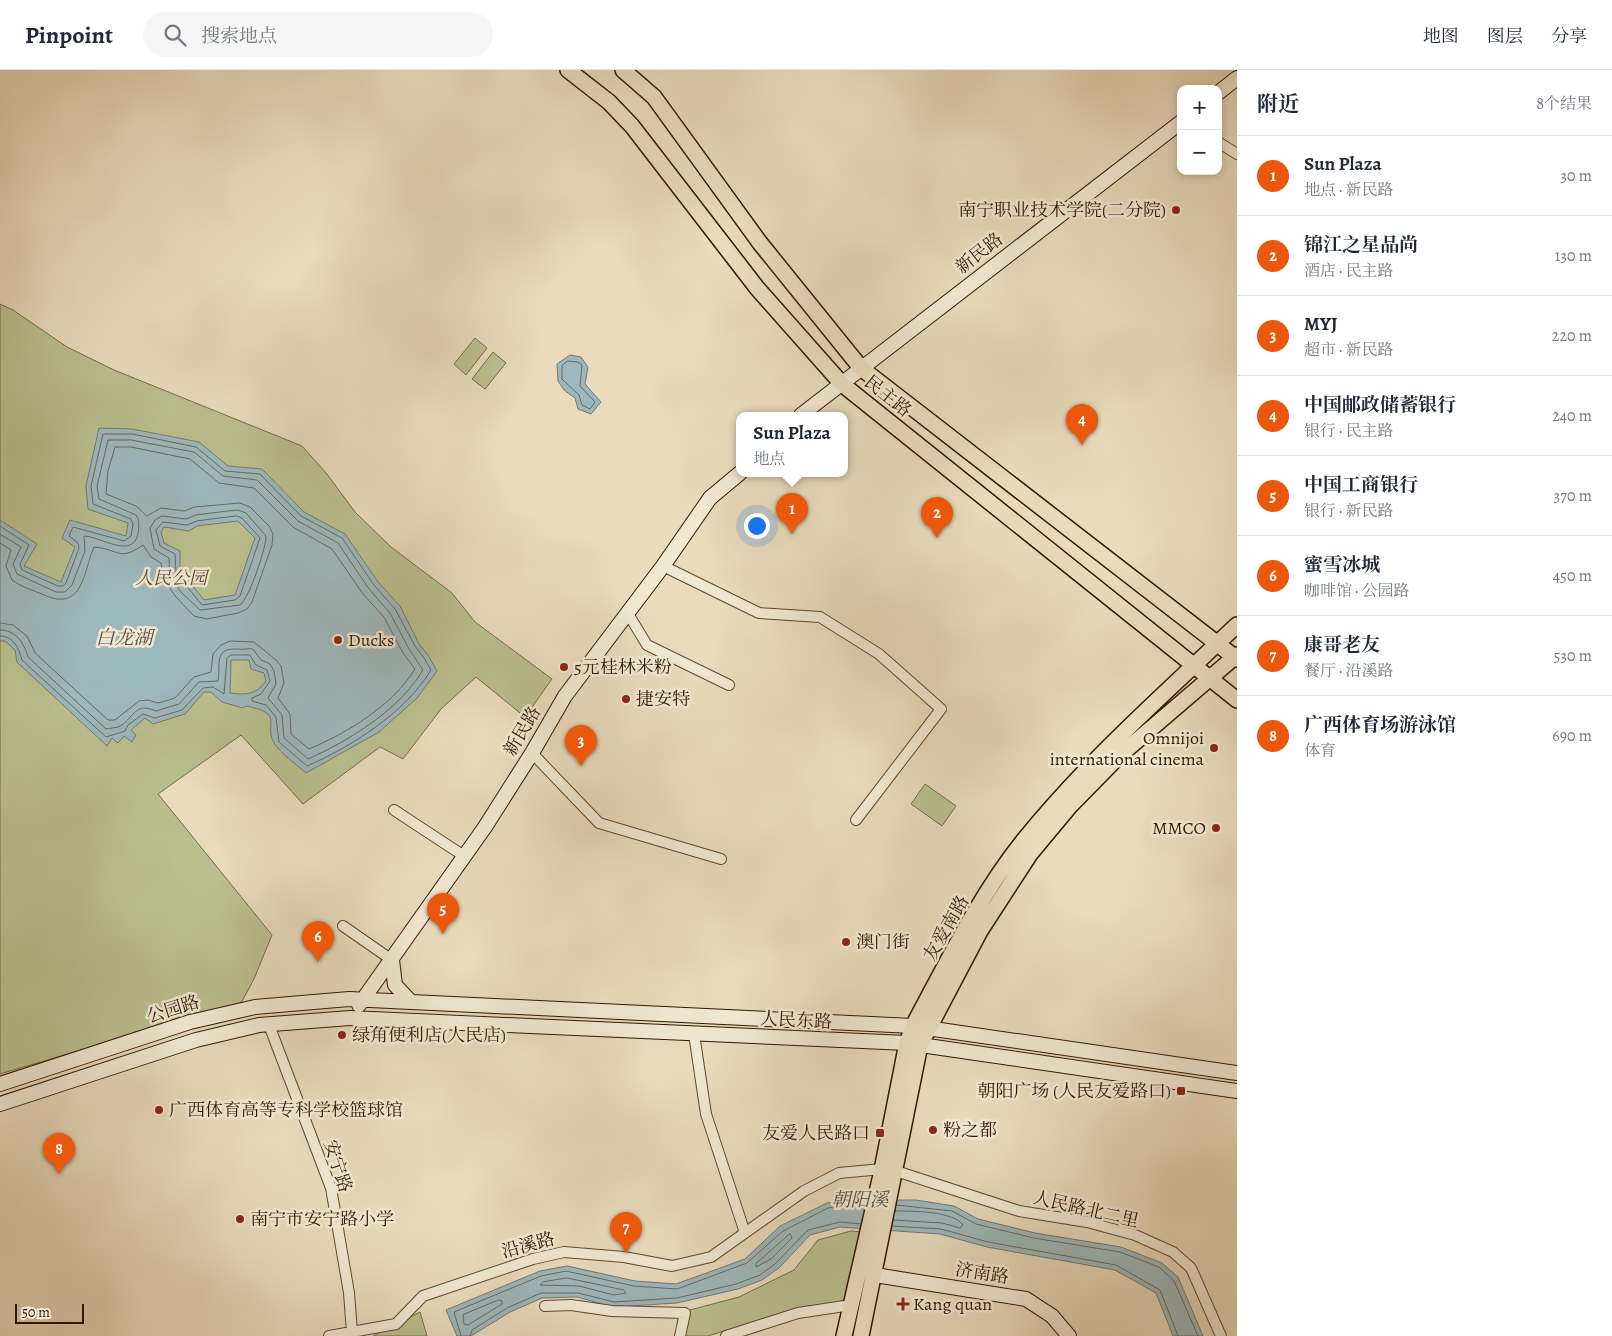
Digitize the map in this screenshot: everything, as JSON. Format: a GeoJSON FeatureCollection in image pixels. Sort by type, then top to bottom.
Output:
{"type":"FeatureCollection","features":[{"type":"Feature","properties":{"kind":"main road","name":"民主路"},"geometry":{"type":"LineString","coordinates":[[568,70],[609,102],[632,126],[757,288],[842,384],[1237,700]]}},
{"type":"Feature","properties":{"kind":"main road","name":"民主路"},"geometry":{"type":"LineString","coordinates":[[623,70],[654,97],[760,243],[861,368],[1216,644],[1236,657]]}},
{"type":"Feature","properties":{"kind":"main road"},"geometry":{"type":"LineString","coordinates":[[1222,89],[1237,78]]}},
{"type":"Feature","properties":{"kind":"main road","name":"新民路"},"geometry":{"type":"LineString","coordinates":[[805,412],[1177,125]]}},
{"type":"Feature","properties":{"kind":"main road","name":"新民路"},"geometry":{"type":"LineString","coordinates":[[350,1018],[464,856],[532,753],[565,696],[663,566],[710,498],[736,476]]}},
{"type":"Feature","properties":{"kind":"main road","name":"友爱南路"},"geometry":{"type":"LineString","coordinates":[[861,1336],[876,1268],[888,1173],[914,1044],[967,924],[1023,841],[1069,789],[1194,664],[1237,625]]}},
{"type":"Feature","properties":{"kind":"main road","name":"友爱南路"},"geometry":{"type":"LineString","coordinates":[[920,1027],[1030,854],[1070,806],[1119,756],[1210,677],[1236,657]]}},
{"type":"Feature","properties":{"kind":"main road"},"geometry":{"type":"LineString","coordinates":[[392,960],[395,984],[411,1002]]}},
{"type":"Feature","properties":{"kind":"main road","name":"人民东路"},"geometry":{"type":"LineString","coordinates":[[363,1000],[920,1027],[1237,1073]]}},
{"type":"Feature","properties":{"kind":"main road","name":"公园路"},"geometry":{"type":"LineString","coordinates":[[0,1084],[190,1022],[256,1006],[363,1000]]}},
{"type":"Feature","properties":{"kind":"main road","name":"人民东路"},"geometry":{"type":"LineString","coordinates":[[350,1018],[914,1044],[1237,1091]]}},
{"type":"Feature","properties":{"kind":"main road","name":"公园路"},"geometry":{"type":"LineString","coordinates":[[0,1104],[196,1040],[269,1024],[350,1018]]}},
{"type":"Feature","properties":{"kind":"main road","name":"友爱南路"},"geometry":{"type":"LineString","coordinates":[[844,1336],[862,1257],[888,1173]]}},
{"type":"Feature","properties":{"kind":"main road","name":"济南路"},"geometry":{"type":"LineString","coordinates":[[876,1268],[1026,1299],[1052,1316],[1069,1336]]}},
{"type":"Feature","properties":{"kind":"street"},"geometry":{"type":"LineString","coordinates":[[1222,145],[1237,154]]}},
{"type":"Feature","properties":{"kind":"street"},"geometry":{"type":"LineString","coordinates":[[663,566],[760,612],[820,617],[879,654],[941,710],[856,820]]}},
{"type":"Feature","properties":{"kind":"street"},"geometry":{"type":"LineString","coordinates":[[627,612],[647,645],[730,685]]}},
{"type":"Feature","properties":{"kind":"street"},"geometry":{"type":"LineString","coordinates":[[532,753],[599,822],[721,859]]}},
{"type":"Feature","properties":{"kind":"street"},"geometry":{"type":"LineString","coordinates":[[394,810],[464,856]]}},
{"type":"Feature","properties":{"kind":"street"},"geometry":{"type":"LineString","coordinates":[[343,926],[392,960]]}},
{"type":"Feature","properties":{"kind":"street","name":"安宁路"},"geometry":{"type":"LineString","coordinates":[[269,1024],[331,1188],[349,1293],[352,1332]]}},
{"type":"Feature","properties":{"kind":"street"},"geometry":{"type":"LineString","coordinates":[[694,1034],[706,1114],[745,1233]]}},
{"type":"Feature","properties":{"kind":"street","name":"沿溪路"},"geometry":{"type":"LineString","coordinates":[[352,1332],[396,1324],[423,1296],[533,1259],[564,1252],[624,1257],[672,1266],[711,1257],[804,1191],[839,1173],[888,1173]]}},
{"type":"Feature","properties":{"kind":"street","name":"人民路北二里"},"geometry":{"type":"LineString","coordinates":[[888,1173],[1019,1211],[1087,1222],[1135,1236],[1173,1252],[1191,1268],[1221,1336]]}},
{"type":"Feature","properties":{"kind":"street"},"geometry":{"type":"LineString","coordinates":[[545,1306],[571,1305],[612,1311],[685,1313],[680,1336]]}},
{"type":"Feature","properties":{"kind":"street"},"geometry":{"type":"LineString","coordinates":[[726,1336],[798,1313],[851,1305]]}},
{"type":"Feature","properties":{"kind":"street"},"geometry":{"type":"LineString","coordinates":[[329,1336],[352,1332]]}},
{"type":"Feature","properties":{"kind":"green space","name":"人民公园"},"geometry":{"type":"Polygon","coordinates":[[[0,304],[13,310],[67,347],[114,370],[302,446],[327,474],[355,512],[391,547],[452,593],[475,622],[552,679],[525,717],[476,677],[441,709],[403,759],[380,747],[303,804],[241,735],[158,794],[272,935],[254,979],[241,1003],[0,1074],[0,304]]]}},
{"type":"Feature","properties":{"kind":"green space"},"geometry":{"type":"Polygon","coordinates":[[[475,338],[487,348],[466,375],[454,364],[475,338]]]}},
{"type":"Feature","properties":{"kind":"green space"},"geometry":{"type":"Polygon","coordinates":[[[493,352],[506,363],[485,389],[472,379],[493,352]]]}},
{"type":"Feature","properties":{"kind":"green space"},"geometry":{"type":"Polygon","coordinates":[[[925,784],[956,806],[942,826],[911,804],[925,784]]]}},
{"type":"Feature","properties":{"kind":"green space"},"geometry":{"type":"Polygon","coordinates":[[[851,1231],[863,1232],[848,1301],[794,1309],[708,1336],[678,1336],[686,1311],[739,1297],[794,1270],[818,1240],[851,1231]]]}},
{"type":"Feature","properties":{"kind":"green space"},"geometry":{"type":"Polygon","coordinates":[[[420,1312],[427,1336],[373,1336],[420,1312]]]}},
{"type":"Feature","properties":{"kind":"water"},"geometry":{"type":"Polygon","coordinates":[[[570,355],[581,357],[588,367],[585,384],[601,402],[591,414],[578,409],[575,398],[564,390],[558,381],[557,364],[570,355]]]}},
{"type":"Feature","properties":{"kind":"water","name":"白龙湖"},"geometry":{"type":"Polygon","coordinates":[[[99,428],[132,429],[199,442],[228,466],[262,469],[304,512],[345,534],[378,582],[400,606],[419,644],[437,671],[417,698],[379,732],[306,773],[274,743],[271,736],[270,716],[266,712],[222,702],[211,692],[204,692],[185,714],[153,724],[145,718],[131,730],[136,735],[132,742],[124,736],[118,743],[112,738],[107,746],[17,662],[15,650],[5,641],[0,641],[0,520],[37,544],[24,566],[61,582],[75,547],[62,538],[70,520],[126,536],[128,523],[88,509],[86,486],[99,428]],[[238,521],[197,526],[189,531],[164,527],[161,532],[164,543],[180,551],[180,570],[204,600],[235,595],[255,538],[238,521]],[[231,660],[230,693],[250,693],[262,686],[266,681],[264,673],[251,669],[249,660],[231,660]]]}},
{"type":"Feature","properties":{"kind":"water"},"geometry":{"type":"Polygon","coordinates":[[[844,1200],[916,1200],[954,1206],[978,1219],[1035,1233],[1121,1247],[1162,1263],[1178,1277],[1203,1336],[1173,1336],[1156,1293],[1115,1270],[987,1247],[940,1234],[840,1227],[810,1235],[779,1268],[762,1280],[738,1289],[677,1303],[613,1307],[577,1297],[542,1298],[510,1312],[471,1336],[457,1336],[446,1310],[540,1271],[567,1266],[635,1281],[676,1284],[745,1259],[780,1226],[827,1203],[844,1200]]]}},
{"type":"Feature","properties":{"kind":"place","name":"南宁职业技术学院(二分院)"},"geometry":{"type":"Point","coordinates":[1176,210]}},
{"type":"Feature","properties":{"kind":"place","name":"中国邮政储蓄银行"},"geometry":{"type":"Point","coordinates":[1082,445]}},
{"type":"Feature","properties":{"kind":"place","name":"Sun Plaza"},"geometry":{"type":"Point","coordinates":[792,534]}},
{"type":"Feature","properties":{"kind":"place","name":"锦江之星品尚"},"geometry":{"type":"Point","coordinates":[937,538]}},
{"type":"Feature","properties":{"kind":"place","name":"Ducks"},"geometry":{"type":"Point","coordinates":[338,640]}},
{"type":"Feature","properties":{"kind":"place","name":"5元桂林米粉"},"geometry":{"type":"Point","coordinates":[564,667]}},
{"type":"Feature","properties":{"kind":"place","name":"捷安特"},"geometry":{"type":"Point","coordinates":[626,699]}},
{"type":"Feature","properties":{"kind":"place","name":"Omnijoi international cinema"},"geometry":{"type":"Point","coordinates":[1214,748]}},
{"type":"Feature","properties":{"kind":"place","name":"MYJ"},"geometry":{"type":"Point","coordinates":[581,766]}},
{"type":"Feature","properties":{"kind":"place","name":"MMCO"},"geometry":{"type":"Point","coordinates":[1216,828]}},
{"type":"Feature","properties":{"kind":"place","name":"中国工商银行"},"geometry":{"type":"Point","coordinates":[443,934]}},
{"type":"Feature","properties":{"kind":"place","name":"澳门街"},"geometry":{"type":"Point","coordinates":[846,942]}},
{"type":"Feature","properties":{"kind":"place","name":"蜜雪冰城"},"geometry":{"type":"Point","coordinates":[318,962]}},
{"type":"Feature","properties":{"kind":"place","name":"绿角便利店(人民店)"},"geometry":{"type":"Point","coordinates":[342,1035]}},
{"type":"Feature","properties":{"kind":"place","name":"朝阳广场 (人民友爱路口)"},"geometry":{"type":"Point","coordinates":[1181,1091]}},
{"type":"Feature","properties":{"kind":"place","name":"广西体育高等专科学校篮球馆"},"geometry":{"type":"Point","coordinates":[159,1110]}},
{"type":"Feature","properties":{"kind":"place","name":"粉之都"},"geometry":{"type":"Point","coordinates":[933,1130]}},
{"type":"Feature","properties":{"kind":"place","name":"友爱人民路口"},"geometry":{"type":"Point","coordinates":[880,1133]}},
{"type":"Feature","properties":{"kind":"place","name":"广西体育场游泳馆"},"geometry":{"type":"Point","coordinates":[59,1174]}},
{"type":"Feature","properties":{"kind":"place","name":"南宁市安宁路小学"},"geometry":{"type":"Point","coordinates":[240,1219]}},
{"type":"Feature","properties":{"kind":"place","name":"康哥老友"},"geometry":{"type":"Point","coordinates":[626,1253]}},
{"type":"Feature","properties":{"kind":"place","name":"Kang quan"},"geometry":{"type":"Point","coordinates":[903,1304]}},
{"type":"Feature","properties":{"kind":"water label","name":"朝阳溪"},"geometry":{"type":"Point","coordinates":[860,1199]}}]}
